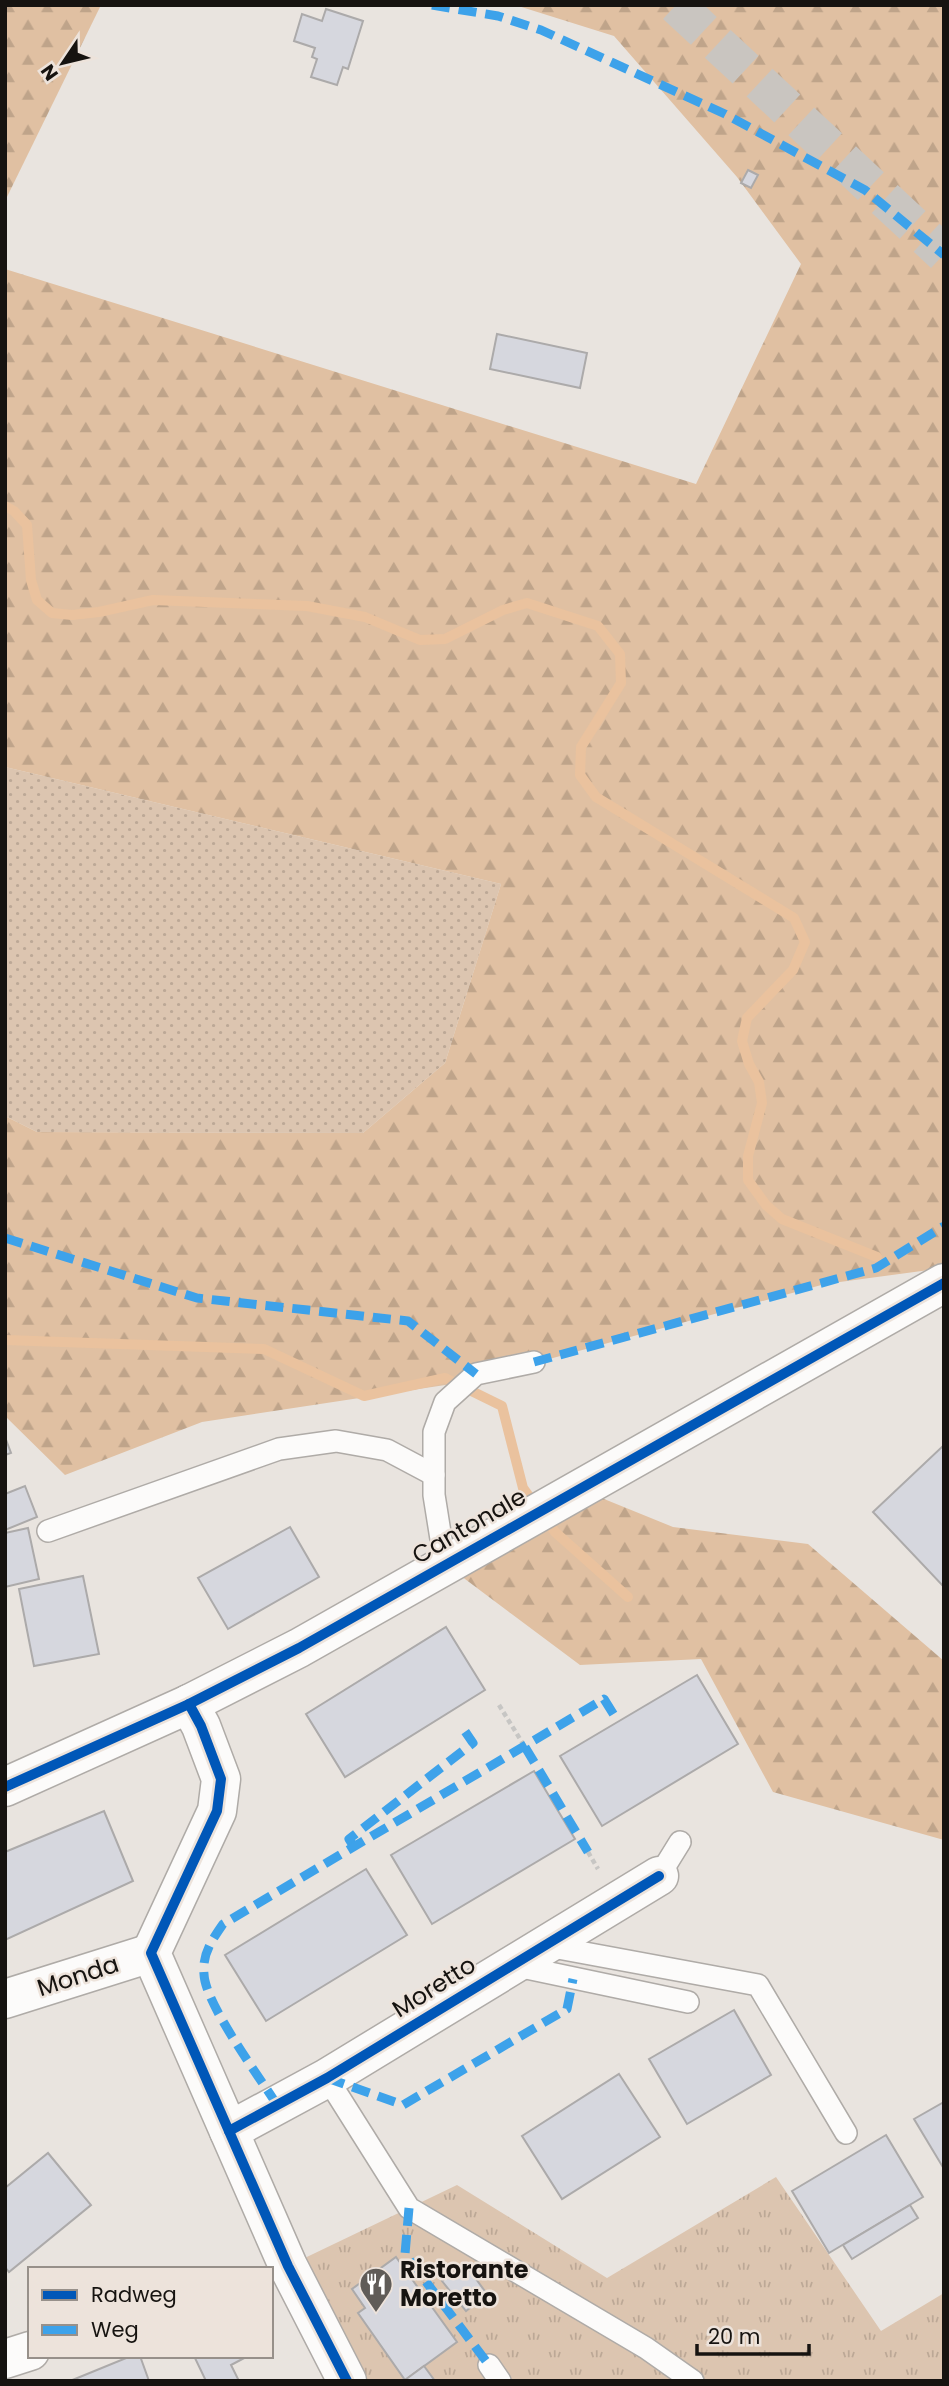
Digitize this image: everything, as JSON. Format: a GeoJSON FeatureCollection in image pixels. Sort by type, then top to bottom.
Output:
{"type":"FeatureCollection","features":[{"type":"Feature","properties":{"kind":"street","name":"Cantonale"},"geometry":{"type":"LineString","coordinates":[[5,1787],[189,1704],[299,1648],[944,1283]]}},
{"type":"Feature","properties":{"kind":"street"},"geometry":{"type":"LineString","coordinates":[[189,1704],[201,1726],[221,1779],[217,1811],[150,1953],[229,2131],[280,2268],[346,2381]]}},
{"type":"Feature","properties":{"kind":"street","name":"Moretto"},"geometry":{"type":"LineString","coordinates":[[229,2131],[327,2078],[659,1875]]}},
{"type":"Feature","properties":{"kind":"street","name":"Monda"},"geometry":{"type":"LineString","coordinates":[[5,1999],[150,1953]]}},
{"type":"Feature","properties":{"kind":"street"},"geometry":{"type":"LineString","coordinates":[[5,2359],[28,2352]]}},
{"type":"Feature","properties":{"kind":"lane"},"geometry":{"type":"LineString","coordinates":[[444,1564],[434,1495],[434,1432],[445,1402],[476,1374],[534,1363]]}},
{"type":"Feature","properties":{"kind":"lane"},"geometry":{"type":"LineString","coordinates":[[48,1531],[279,1449],[336,1441],[387,1450],[434,1475]]}},
{"type":"Feature","properties":{"kind":"lane"},"geometry":{"type":"LineString","coordinates":[[659,1875],[680,1842]]}},
{"type":"Feature","properties":{"kind":"lane"},"geometry":{"type":"LineString","coordinates":[[526,1955],[688,2002]]}},
{"type":"Feature","properties":{"kind":"lane"},"geometry":{"type":"LineString","coordinates":[[526,1955],[758,1985],[846,2133]]}},
{"type":"Feature","properties":{"kind":"lane"},"geometry":{"type":"LineString","coordinates":[[327,2078],[409,2207],[646,2348],[693,2381]]}},
{"type":"Feature","properties":{"kind":"path"},"geometry":{"type":"LineString","coordinates":[[499,1705],[525,1747]]}},
{"type":"Feature","properties":{"kind":"green space"},"geometry":{"type":"Polygon","coordinates":[[[5,5],[101,5],[5,201],[5,5]]]}},
{"type":"Feature","properties":{"kind":"green space"},"geometry":{"type":"Polygon","coordinates":[[[515,5],[944,5],[944,1268],[825,1284],[465,1382],[202,1422],[65,1475],[5,1416],[5,1116],[37,1132],[363,1133],[445,1063],[501,884],[5,767],[5,269],[696,484],[801,264],[737,177],[614,36],[515,5]]]}},
{"type":"Feature","properties":{"kind":"green space"},"geometry":{"type":"Polygon","coordinates":[[[5,767],[501,884],[445,1063],[363,1133],[37,1132],[5,1116],[5,767]]]}},
{"type":"Feature","properties":{"kind":"green space"},"geometry":{"type":"Polygon","coordinates":[[[577,1488],[673,1527],[808,1544],[944,1661],[944,1840],[773,1792],[701,1659],[580,1665],[445,1564],[577,1488]]]}},
{"type":"Feature","properties":{"kind":"green space"},"geometry":{"type":"Polygon","coordinates":[[[776,2177],[881,2331],[944,2293],[944,2381],[347,2381],[288,2266],[457,2185],[607,2278],[776,2177]]]}},
{"type":"Feature","properties":{"kind":"building"},"geometry":{"type":"Polygon","coordinates":[[[326,9],[363,21],[348,69],[343,67],[337,85],[311,77],[317,59],[312,57],[315,48],[294,41],[302,14],[322,21],[326,9]]]}},
{"type":"Feature","properties":{"kind":"building"},"geometry":{"type":"Polygon","coordinates":[[[748,170],[758,175],[751,188],[741,183],[748,170]]]}},
{"type":"Feature","properties":{"kind":"building"},"geometry":{"type":"Polygon","coordinates":[[[497,334],[587,353],[580,388],[490,369],[497,334]]]}},
{"type":"Feature","properties":{"kind":"building"},"geometry":{"type":"Polygon","coordinates":[[[5,1437],[11,1453],[5,1455],[5,1437]]]}},
{"type":"Feature","properties":{"kind":"building"},"geometry":{"type":"Polygon","coordinates":[[[944,1445],[944,1587],[873,1512],[944,1445]]]}},
{"type":"Feature","properties":{"kind":"building"},"geometry":{"type":"Polygon","coordinates":[[[25,1486],[37,1517],[5,1530],[5,1494],[25,1486]]]}},
{"type":"Feature","properties":{"kind":"building"},"geometry":{"type":"Polygon","coordinates":[[[290,1527],[319,1577],[228,1629],[198,1578],[290,1527]]]}},
{"type":"Feature","properties":{"kind":"building"},"geometry":{"type":"Polygon","coordinates":[[[28,1528],[39,1579],[5,1587],[5,1533],[28,1528]]]}},
{"type":"Feature","properties":{"kind":"building"},"geometry":{"type":"Polygon","coordinates":[[[83,1576],[99,1654],[34,1666],[19,1589],[83,1576]]]}},
{"type":"Feature","properties":{"kind":"building"},"geometry":{"type":"Polygon","coordinates":[[[446,1627],[485,1690],[345,1777],[306,1714],[446,1627]]]}},
{"type":"Feature","properties":{"kind":"building"},"geometry":{"type":"Polygon","coordinates":[[[697,1675],[738,1744],[602,1826],[560,1756],[697,1675]]]}},
{"type":"Feature","properties":{"kind":"building"},"geometry":{"type":"Polygon","coordinates":[[[534,1771],[575,1839],[432,1924],[391,1855],[534,1771]]]}},
{"type":"Feature","properties":{"kind":"building"},"geometry":{"type":"Polygon","coordinates":[[[104,1811],[133,1881],[5,1940],[5,1852],[104,1811]]]}},
{"type":"Feature","properties":{"kind":"building"},"geometry":{"type":"Polygon","coordinates":[[[366,1869],[407,1935],[266,2021],[225,1955],[366,1869]]]}},
{"type":"Feature","properties":{"kind":"building"},"geometry":{"type":"Polygon","coordinates":[[[734,2010],[771,2075],[687,2124],[649,2059],[734,2010]]]}},
{"type":"Feature","properties":{"kind":"building"},"geometry":{"type":"Polygon","coordinates":[[[619,2074],[660,2137],[562,2199],[522,2136],[619,2074]]]}},
{"type":"Feature","properties":{"kind":"building"},"geometry":{"type":"Polygon","coordinates":[[[944,2102],[944,2169],[914,2119],[944,2102]]]}},
{"type":"Feature","properties":{"kind":"building"},"geometry":{"type":"Polygon","coordinates":[[[886,2135],[923,2197],[829,2253],[792,2191],[886,2135]]]}},
{"type":"Feature","properties":{"kind":"building"},"geometry":{"type":"Polygon","coordinates":[[[48,2153],[91,2205],[9,2272],[5,2267],[5,2188],[48,2153]]]}},
{"type":"Feature","properties":{"kind":"building"},"geometry":{"type":"Polygon","coordinates":[[[910,2205],[918,2218],[852,2259],[843,2245],[910,2205]]]}},
{"type":"Feature","properties":{"kind":"building"},"geometry":{"type":"Polygon","coordinates":[[[396,2257],[457,2342],[405,2380],[358,2313],[365,2308],[352,2289],[396,2257]]]}},
{"type":"Feature","properties":{"kind":"building"},"geometry":{"type":"Polygon","coordinates":[[[465,2264],[487,2294],[466,2311],[442,2281],[465,2264]]]}},
{"type":"Feature","properties":{"kind":"building"},"geometry":{"type":"Polygon","coordinates":[[[126,2358],[141,2358],[149,2381],[70,2381],[126,2358]]]}},
{"type":"Feature","properties":{"kind":"building"},"geometry":{"type":"Polygon","coordinates":[[[195,2358],[244,2358],[231,2365],[239,2381],[206,2381],[195,2358]]]}},
{"type":"Feature","properties":{"kind":"building"},"geometry":{"type":"Polygon","coordinates":[[[424,2366],[435,2381],[403,2381],[405,2380],[424,2366]]]}},
{"type":"Feature","properties":{"kind":"waterway"},"geometry":{"type":"LineString","coordinates":[[5,506],[27,525],[31,580],[37,600],[52,613],[72,615],[99,612],[153,600],[307,606],[365,617],[420,640],[445,639],[503,610],[527,603],[598,626],[620,654],[621,683],[581,747],[580,775],[596,797],[794,918],[805,942],[793,970],[747,1018],[742,1041],[749,1064],[759,1082],[762,1103],[748,1156],[748,1180],[766,1205],[782,1219],[877,1257]]}},
{"type":"Feature","properties":{"kind":"waterway"},"geometry":{"type":"LineString","coordinates":[[5,1340],[264,1349],[364,1396],[445,1378],[502,1406],[523,1488],[555,1532],[628,1597]]}},
{"type":"Feature","properties":{"kind":"tunnel"},"geometry":{"type":"LineString","coordinates":[[676,5],[944,254]]}},
{"type":"Feature","properties":{"kind":"marked path"},"geometry":{"type":"LineString","coordinates":[[432,5],[498,16],[541,30],[725,114],[865,190],[944,255]]}},
{"type":"Feature","properties":{"kind":"marked path"},"geometry":{"type":"LineString","coordinates":[[534,1362],[876,1268],[944,1226]]}},
{"type":"Feature","properties":{"kind":"marked path"},"geometry":{"type":"LineString","coordinates":[[5,1238],[197,1298],[408,1321],[476,1374]]}},
{"type":"Feature","properties":{"kind":"marked path"},"geometry":{"type":"LineString","coordinates":[[277,2105],[223,2021],[207,1987],[204,1974],[206,1954],[223,1924],[604,1699],[614,1715]]}},
{"type":"Feature","properties":{"kind":"marked path"},"geometry":{"type":"LineString","coordinates":[[354,1847],[349,1839],[473,1743],[462,1727]]}},
{"type":"Feature","properties":{"kind":"marked path"},"geometry":{"type":"LineString","coordinates":[[525,1747],[588,1852]]}},
{"type":"Feature","properties":{"kind":"marked path"},"geometry":{"type":"LineString","coordinates":[[327,2078],[403,2105],[567,2009],[573,1979]]}},
{"type":"Feature","properties":{"kind":"marked path"},"geometry":{"type":"LineString","coordinates":[[409,2208],[405,2254],[489,2365]]}},
{"type":"Feature","properties":{"kind":"cycle path"},"geometry":{"type":"LineString","coordinates":[[5,1787],[189,1704],[299,1648],[944,1283]]}},
{"type":"Feature","properties":{"kind":"cycle path"},"geometry":{"type":"LineString","coordinates":[[189,1704],[201,1726],[221,1779],[217,1811],[151,1953],[288,2266],[347,2381]]}},
{"type":"Feature","properties":{"kind":"cycle path"},"geometry":{"type":"LineString","coordinates":[[229,2131],[327,2078],[659,1876]]}},
{"type":"Feature","properties":{"kind":"place","name":"Ristorante Moretto"},"geometry":{"type":"Point","coordinates":[376,2314]}}]}
